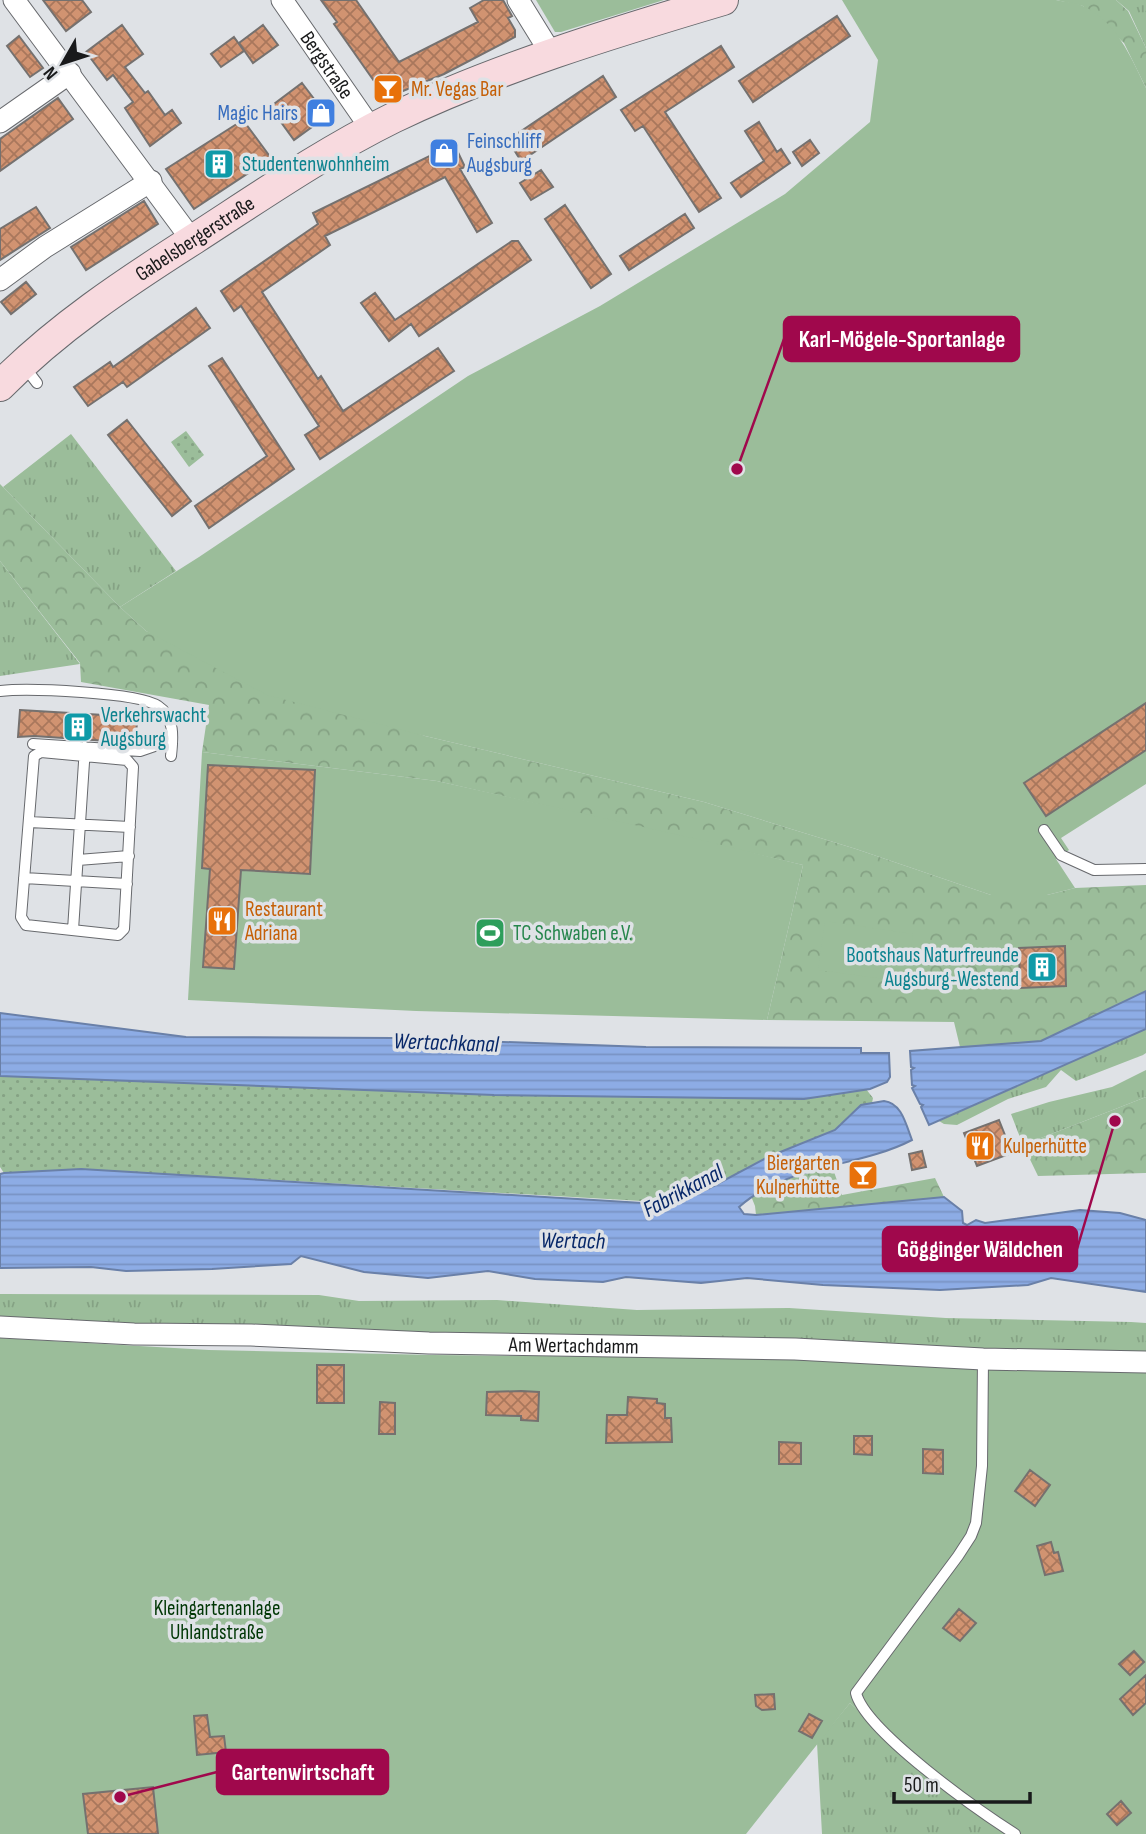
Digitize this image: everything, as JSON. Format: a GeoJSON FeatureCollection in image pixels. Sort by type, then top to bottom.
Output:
{"type":"FeatureCollection","features":[{"type":"Feature","properties":{"kind":"street"},"geometry":{"type":"LineString","coordinates":[[14,0],[151,181],[192,240]]}},
{"type":"Feature","properties":{"kind":"street","name":"Bergstraße"},"geometry":{"type":"LineString","coordinates":[[282,0],[372,130]]}},
{"type":"Feature","properties":{"kind":"street"},"geometry":{"type":"LineString","coordinates":[[518,0],[552,55]]}},
{"type":"Feature","properties":{"kind":"street","name":"Gabelsbergerstraße"},"geometry":{"type":"LineString","coordinates":[[0,386],[30,373],[99,301],[273,187],[372,130],[453,91],[552,55],[723,0]]}},
{"type":"Feature","properties":{"kind":"street"},"geometry":{"type":"LineString","coordinates":[[0,122],[70,73]]}},
{"type":"Feature","properties":{"kind":"street"},"geometry":{"type":"LineString","coordinates":[[0,280],[46,247],[151,181]]}},
{"type":"Feature","properties":{"kind":"street","name":"Am Wertachdamm"},"geometry":{"type":"LineString","coordinates":[[0,1327],[134,1334],[251,1335],[429,1343],[795,1349],[983,1359],[1146,1362]]}},
{"type":"Feature","properties":{"kind":"lane"},"geometry":{"type":"LineString","coordinates":[[0,691],[74,692],[147,701],[160,707],[173,729],[172,756]]}},
{"type":"Feature","properties":{"kind":"lane"},"geometry":{"type":"LineString","coordinates":[[33,744],[85,752],[127,760],[133,767],[124,929],[118,935],[26,925],[21,917],[34,756],[41,752],[85,752],[140,751],[172,740]]}},
{"type":"Feature","properties":{"kind":"lane"},"geometry":{"type":"LineString","coordinates":[[73,930],[85,752]]}},
{"type":"Feature","properties":{"kind":"lane"},"geometry":{"type":"LineString","coordinates":[[29,822],[130,827]]}},
{"type":"Feature","properties":{"kind":"lane"},"geometry":{"type":"LineString","coordinates":[[1044,830],[1061,855],[1094,870],[1146,869]]}},
{"type":"Feature","properties":{"kind":"lane"},"geometry":{"type":"LineString","coordinates":[[78,860],[129,856]]}},
{"type":"Feature","properties":{"kind":"lane"},"geometry":{"type":"LineString","coordinates":[[24,878],[127,884]]}},
{"type":"Feature","properties":{"kind":"lane"},"geometry":{"type":"LineString","coordinates":[[983,1359],[982,1466],[974,1529],[958,1556],[856,1693],[858,1703],[875,1723],[941,1783],[1015,1834]]}},
{"type":"Feature","properties":{"kind":"green space"},"geometry":{"type":"Polygon","coordinates":[[[536,0],[664,0],[555,32],[536,0]]]}},
{"type":"Feature","properties":{"kind":"green space"},"geometry":{"type":"Polygon","coordinates":[[[842,0],[1056,0],[1077,4],[1095,13],[1113,30],[1128,52],[1146,88],[1146,784],[1061,838],[1069,850],[1056,859],[1075,888],[1047,895],[991,895],[856,849],[704,802],[425,736],[267,695],[146,631],[120,607],[468,376],[600,306],[785,194],[870,122],[878,60],[842,0]]]}},
{"type":"Feature","properties":{"kind":"green space"},"geometry":{"type":"Polygon","coordinates":[[[1056,0],[1116,0],[1128,11],[1146,48],[1146,88],[1124,43],[1083,6],[1056,0]]]}},
{"type":"Feature","properties":{"kind":"green space"},"geometry":{"type":"Polygon","coordinates":[[[1116,0],[1146,0],[1146,48],[1129,11],[1116,0]]]}},
{"type":"Feature","properties":{"kind":"green space"},"geometry":{"type":"Polygon","coordinates":[[[186,431],[204,455],[189,467],[171,442],[186,431]]]}},
{"type":"Feature","properties":{"kind":"green space"},"geometry":{"type":"Polygon","coordinates":[[[71,434],[176,571],[120,607],[3,487],[71,434]]]}},
{"type":"Feature","properties":{"kind":"green space"},"geometry":{"type":"Polygon","coordinates":[[[0,484],[146,631],[425,736],[704,802],[856,849],[991,895],[1047,895],[1075,888],[1146,885],[1146,991],[1041,1041],[960,1047],[954,1022],[767,1020],[803,865],[437,781],[202,752],[209,705],[81,682],[80,663],[0,561],[0,484]]]}},
{"type":"Feature","properties":{"kind":"green space"},"geometry":{"type":"Polygon","coordinates":[[[0,561],[80,664],[0,676],[0,561]]]}},
{"type":"Feature","properties":{"kind":"green space","name":"TC Schwaben e.V."},"geometry":{"type":"Polygon","coordinates":[[[202,752],[437,781],[803,865],[767,1020],[416,1011],[188,1000],[202,752]]]}},
{"type":"Feature","properties":{"kind":"green space"},"geometry":{"type":"Polygon","coordinates":[[[825,921],[913,934],[906,982],[818,970],[825,921]]]}},
{"type":"Feature","properties":{"kind":"green space"},"geometry":{"type":"Polygon","coordinates":[[[1146,1029],[1146,1053],[1143,1055],[1076,1081],[1061,1070],[1046,1087],[1008,1099],[957,1125],[939,1121],[1146,1029]]]}},
{"type":"Feature","properties":{"kind":"green space"},"geometry":{"type":"Polygon","coordinates":[[[1146,1070],[1146,1097],[1023,1145],[1011,1114],[1112,1087],[1146,1070]]]}},
{"type":"Feature","properties":{"kind":"green space"},"geometry":{"type":"Polygon","coordinates":[[[0,1076],[494,1095],[804,1099],[866,1089],[873,1098],[872,1103],[861,1105],[835,1130],[768,1157],[708,1189],[659,1202],[82,1169],[4,1173],[0,1167],[0,1076]]]}},
{"type":"Feature","properties":{"kind":"green space"},"geometry":{"type":"Polygon","coordinates":[[[1146,1097],[1146,1173],[1038,1176],[1023,1145],[1146,1097]]]}},
{"type":"Feature","properties":{"kind":"green space"},"geometry":{"type":"Polygon","coordinates":[[[832,1166],[842,1195],[935,1178],[944,1197],[756,1215],[751,1196],[779,1182],[832,1166]]]}},
{"type":"Feature","properties":{"kind":"green space"},"geometry":{"type":"Polygon","coordinates":[[[0,1294],[319,1295],[359,1301],[497,1300],[637,1310],[789,1308],[946,1318],[1131,1322],[1146,1323],[1146,1357],[0,1321],[0,1294]]]}},
{"type":"Feature","properties":{"kind":"green space","name":"Kleingartenanlage Uhlandstraße"},"geometry":{"type":"Polygon","coordinates":[[[0,1338],[209,1350],[786,1358],[1146,1372],[1146,1834],[1019,1834],[943,1785],[850,1703],[746,1834],[0,1834],[0,1338]]]}},
{"type":"Feature","properties":{"kind":"green space"},"geometry":{"type":"Polygon","coordinates":[[[850,1703],[943,1785],[1019,1834],[822,1834],[817,1743],[850,1703]]]}},
{"type":"Feature","properties":{"kind":"water"},"geometry":{"type":"Polygon","coordinates":[[[1146,991],[1146,1029],[929,1125],[921,1107],[923,1105],[912,1088],[915,1086],[912,1085],[911,1070],[914,1068],[911,1067],[910,1051],[1041,1041],[1146,991]]]}},
{"type":"Feature","properties":{"kind":"water","name":"Wertachkanal"},"geometry":{"type":"Polygon","coordinates":[[[0,1013],[186,1037],[393,1038],[646,1047],[861,1048],[861,1053],[889,1053],[890,1077],[887,1082],[870,1089],[804,1099],[494,1095],[0,1076],[0,1013]]]}},
{"type":"Feature","properties":{"kind":"water","name":"Wertach"},"geometry":{"type":"Polygon","coordinates":[[[884,1101],[899,1110],[912,1140],[869,1156],[779,1182],[739,1207],[744,1214],[944,1197],[962,1211],[963,1223],[967,1225],[976,1220],[985,1223],[1080,1210],[1120,1213],[1146,1220],[1146,1292],[1051,1278],[1028,1285],[940,1290],[823,1285],[747,1278],[701,1283],[626,1277],[603,1282],[535,1279],[488,1271],[428,1278],[364,1272],[301,1256],[291,1264],[212,1269],[126,1271],[91,1267],[0,1268],[0,1174],[4,1173],[81,1169],[659,1204],[708,1189],[768,1157],[835,1130],[861,1105],[884,1101]]]}},
{"type":"Feature","properties":{"kind":"building"},"geometry":{"type":"Polygon","coordinates":[[[43,0],[82,0],[91,12],[66,31],[43,0]]]}},
{"type":"Feature","properties":{"kind":"building"},"geometry":{"type":"Polygon","coordinates":[[[321,0],[356,0],[399,62],[478,22],[470,8],[484,0],[503,0],[512,16],[508,18],[515,30],[515,37],[444,74],[386,98],[334,24],[337,22],[321,0]]]}},
{"type":"Feature","properties":{"kind":"building"},"geometry":{"type":"Polygon","coordinates":[[[837,16],[850,36],[753,102],[739,81],[837,16]]]}},
{"type":"Feature","properties":{"kind":"building"},"geometry":{"type":"Polygon","coordinates":[[[122,25],[143,54],[125,67],[145,93],[148,91],[165,115],[172,110],[181,123],[150,146],[125,108],[133,102],[113,75],[107,80],[86,52],[122,25]]]}},
{"type":"Feature","properties":{"kind":"building"},"geometry":{"type":"Polygon","coordinates":[[[263,25],[278,45],[253,63],[239,43],[263,25]]]}},
{"type":"Feature","properties":{"kind":"building"},"geometry":{"type":"Polygon","coordinates":[[[19,36],[43,68],[30,77],[7,46],[19,36]]]}},
{"type":"Feature","properties":{"kind":"building"},"geometry":{"type":"Polygon","coordinates":[[[234,37],[244,51],[221,67],[211,54],[234,37]]]}},
{"type":"Feature","properties":{"kind":"building"},"geometry":{"type":"Polygon","coordinates":[[[721,46],[734,67],[665,112],[721,198],[699,212],[643,126],[635,131],[621,110],[721,46]]]}},
{"type":"Feature","properties":{"kind":"building"},"geometry":{"type":"Polygon","coordinates":[[[603,76],[616,97],[521,161],[508,140],[603,76]]]}},
{"type":"Feature","properties":{"kind":"building"},"geometry":{"type":"Polygon","coordinates":[[[302,83],[327,116],[294,140],[270,107],[302,83]]]}},
{"type":"Feature","properties":{"kind":"building"},"geometry":{"type":"Polygon","coordinates":[[[58,98],[73,119],[0,171],[0,139],[58,98]]]}},
{"type":"Feature","properties":{"kind":"building","name":"Studentenwohnheim"},"geometry":{"type":"Polygon","coordinates":[[[243,120],[271,158],[194,209],[166,169],[243,120]]]}},
{"type":"Feature","properties":{"kind":"building"},"geometry":{"type":"Polygon","coordinates":[[[759,122],[777,152],[781,149],[790,163],[741,197],[731,183],[764,161],[745,131],[759,122]]]}},
{"type":"Feature","properties":{"kind":"building"},"geometry":{"type":"Polygon","coordinates":[[[810,140],[819,153],[802,166],[793,152],[810,140]]]}},
{"type":"Feature","properties":{"kind":"building"},"geometry":{"type":"Polygon","coordinates":[[[454,144],[465,167],[460,169],[492,223],[477,232],[445,177],[325,236],[330,245],[262,292],[318,379],[321,376],[343,411],[438,348],[454,371],[320,459],[305,435],[319,426],[241,306],[234,311],[221,291],[318,224],[313,213],[454,144]]]}},
{"type":"Feature","properties":{"kind":"building"},"geometry":{"type":"Polygon","coordinates":[[[541,170],[553,187],[531,200],[520,183],[541,170]]]}},
{"type":"Feature","properties":{"kind":"building"},"geometry":{"type":"Polygon","coordinates":[[[144,201],[158,224],[86,270],[71,247],[144,201]]]}},
{"type":"Feature","properties":{"kind":"building"},"geometry":{"type":"Polygon","coordinates":[[[565,205],[611,274],[591,288],[545,219],[565,205]]]}},
{"type":"Feature","properties":{"kind":"building"},"geometry":{"type":"Polygon","coordinates":[[[36,207],[50,228],[0,260],[0,229],[36,207]]]}},
{"type":"Feature","properties":{"kind":"building"},"geometry":{"type":"Polygon","coordinates":[[[685,214],[694,228],[629,270],[620,256],[685,214]]]}},
{"type":"Feature","properties":{"kind":"building"},"geometry":{"type":"Polygon","coordinates":[[[512,241],[518,241],[531,260],[419,336],[411,324],[389,341],[361,303],[375,293],[395,320],[512,241]]]}},
{"type":"Feature","properties":{"kind":"building"},"geometry":{"type":"Polygon","coordinates":[[[26,282],[36,294],[11,314],[1,302],[26,282]]]}},
{"type":"Feature","properties":{"kind":"building"},"geometry":{"type":"Polygon","coordinates":[[[196,308],[210,328],[127,387],[123,382],[88,406],[74,387],[110,362],[113,367],[196,308]]]}},
{"type":"Feature","properties":{"kind":"building"},"geometry":{"type":"Polygon","coordinates":[[[222,358],[294,469],[209,528],[195,506],[267,456],[209,366],[222,358]]]}},
{"type":"Feature","properties":{"kind":"building"},"geometry":{"type":"Polygon","coordinates":[[[127,420],[191,501],[172,516],[108,435],[127,420]]]}},
{"type":"Feature","properties":{"kind":"building"},"geometry":{"type":"Polygon","coordinates":[[[1146,703],[1146,750],[1046,816],[1024,783],[1146,703]]]}},
{"type":"Feature","properties":{"kind":"building","name":"Verkehrswacht Augsburg"},"geometry":{"type":"Polygon","coordinates":[[[20,710],[137,717],[136,743],[18,737],[20,710]]]}},
{"type":"Feature","properties":{"kind":"building"},"geometry":{"type":"Polygon","coordinates":[[[208,765],[315,770],[310,874],[241,870],[234,969],[203,967],[210,869],[202,868],[208,765]]]}},
{"type":"Feature","properties":{"kind":"building","name":"Bootshaus Naturfreunde Augsburg-Westend"},"geometry":{"type":"Polygon","coordinates":[[[1065,946],[1066,986],[1020,988],[1019,948],[1065,946]]]}},
{"type":"Feature","properties":{"kind":"building"},"geometry":{"type":"Polygon","coordinates":[[[999,1120],[1012,1153],[977,1166],[964,1133],[999,1120]]]}},
{"type":"Feature","properties":{"kind":"building"},"geometry":{"type":"Polygon","coordinates":[[[922,1151],[926,1167],[912,1170],[909,1154],[922,1151]]]}},
{"type":"Feature","properties":{"kind":"building"},"geometry":{"type":"Polygon","coordinates":[[[317,1365],[344,1365],[344,1403],[317,1403],[317,1365]]]}},
{"type":"Feature","properties":{"kind":"building"},"geometry":{"type":"Polygon","coordinates":[[[487,1392],[539,1392],[538,1421],[521,1420],[521,1416],[486,1415],[487,1392]]]}},
{"type":"Feature","properties":{"kind":"building"},"geometry":{"type":"Polygon","coordinates":[[[628,1397],[657,1399],[657,1403],[665,1404],[665,1418],[671,1418],[672,1442],[606,1443],[607,1415],[627,1415],[628,1397]]]}},
{"type":"Feature","properties":{"kind":"building"},"geometry":{"type":"Polygon","coordinates":[[[380,1402],[395,1403],[395,1434],[379,1434],[380,1402]]]}},
{"type":"Feature","properties":{"kind":"building"},"geometry":{"type":"Polygon","coordinates":[[[854,1436],[872,1436],[872,1455],[854,1454],[854,1436]]]}},
{"type":"Feature","properties":{"kind":"building"},"geometry":{"type":"Polygon","coordinates":[[[779,1442],[801,1443],[801,1464],[779,1464],[779,1442]]]}},
{"type":"Feature","properties":{"kind":"building"},"geometry":{"type":"Polygon","coordinates":[[[923,1449],[943,1450],[943,1474],[923,1473],[923,1449]]]}},
{"type":"Feature","properties":{"kind":"building"},"geometry":{"type":"Polygon","coordinates":[[[1030,1470],[1050,1485],[1035,1506],[1015,1491],[1030,1470]]]}},
{"type":"Feature","properties":{"kind":"building"},"geometry":{"type":"Polygon","coordinates":[[[1051,1542],[1054,1553],[1058,1552],[1063,1571],[1045,1575],[1037,1546],[1051,1542]]]}},
{"type":"Feature","properties":{"kind":"building"},"geometry":{"type":"Polygon","coordinates":[[[959,1609],[976,1623],[960,1641],[943,1628],[959,1609]]]}},
{"type":"Feature","properties":{"kind":"building"},"geometry":{"type":"Polygon","coordinates":[[[1134,1651],[1144,1662],[1130,1675],[1119,1664],[1134,1651]]]}},
{"type":"Feature","properties":{"kind":"building"},"geometry":{"type":"Polygon","coordinates":[[[1146,1675],[1146,1703],[1133,1715],[1120,1699],[1146,1675]]]}},
{"type":"Feature","properties":{"kind":"building"},"geometry":{"type":"Polygon","coordinates":[[[774,1694],[775,1709],[762,1710],[756,1706],[755,1695],[774,1694]]]}},
{"type":"Feature","properties":{"kind":"building"},"geometry":{"type":"Polygon","coordinates":[[[809,1714],[822,1721],[812,1738],[799,1731],[809,1714]]]}},
{"type":"Feature","properties":{"kind":"building"},"geometry":{"type":"Polygon","coordinates":[[[207,1715],[210,1737],[224,1736],[226,1752],[197,1755],[194,1716],[207,1715]]]}},
{"type":"Feature","properties":{"kind":"building"},"geometry":{"type":"Polygon","coordinates":[[[153,1787],[158,1834],[88,1834],[83,1794],[153,1787]]]}},
{"type":"Feature","properties":{"kind":"building"},"geometry":{"type":"Polygon","coordinates":[[[1121,1801],[1131,1813],[1117,1825],[1107,1814],[1121,1801]]]}},
{"type":"Feature","properties":{"kind":"place","name":"Mr. Vegas Bar"},"geometry":{"type":"Point","coordinates":[388,89]}},
{"type":"Feature","properties":{"kind":"place","name":"Magic Hairs"},"geometry":{"type":"Point","coordinates":[321,113]}},
{"type":"Feature","properties":{"kind":"place","name":"Feinschliff Augsburg"},"geometry":{"type":"Point","coordinates":[444,153]}},
{"type":"Feature","properties":{"kind":"place","name":"Studentenwohnheim"},"geometry":{"type":"Point","coordinates":[219,164]}},
{"type":"Feature","properties":{"kind":"place","name":"Karl-Mögele-Sportanlage"},"geometry":{"type":"Point","coordinates":[737,469]}},
{"type":"Feature","properties":{"kind":"place","name":"Verkehrswacht Augsburg"},"geometry":{"type":"Point","coordinates":[78,727]}},
{"type":"Feature","properties":{"kind":"place","name":"Restaurant Adriana"},"geometry":{"type":"Point","coordinates":[222,921]}},
{"type":"Feature","properties":{"kind":"place","name":"TC Schwaben e.V."},"geometry":{"type":"Point","coordinates":[490,933]}},
{"type":"Feature","properties":{"kind":"place","name":"Bootshaus Naturfreunde Augsburg-Westend"},"geometry":{"type":"Point","coordinates":[1042,967]}},
{"type":"Feature","properties":{"kind":"place","name":"Gögginger Wäldchen"},"geometry":{"type":"Point","coordinates":[1115,1121]}},
{"type":"Feature","properties":{"kind":"place","name":"Kulperhütte"},"geometry":{"type":"Point","coordinates":[980,1146]}},
{"type":"Feature","properties":{"kind":"place","name":"Biergarten Kulperhütte"},"geometry":{"type":"Point","coordinates":[863,1175]}},
{"type":"Feature","properties":{"kind":"place","name":"Gartenwirtschaft"},"geometry":{"type":"Point","coordinates":[120,1797]}},
{"type":"Feature","properties":{"kind":"water label","name":"Fabrikkanal"},"geometry":{"type":"Point","coordinates":[683,1191]}}]}
